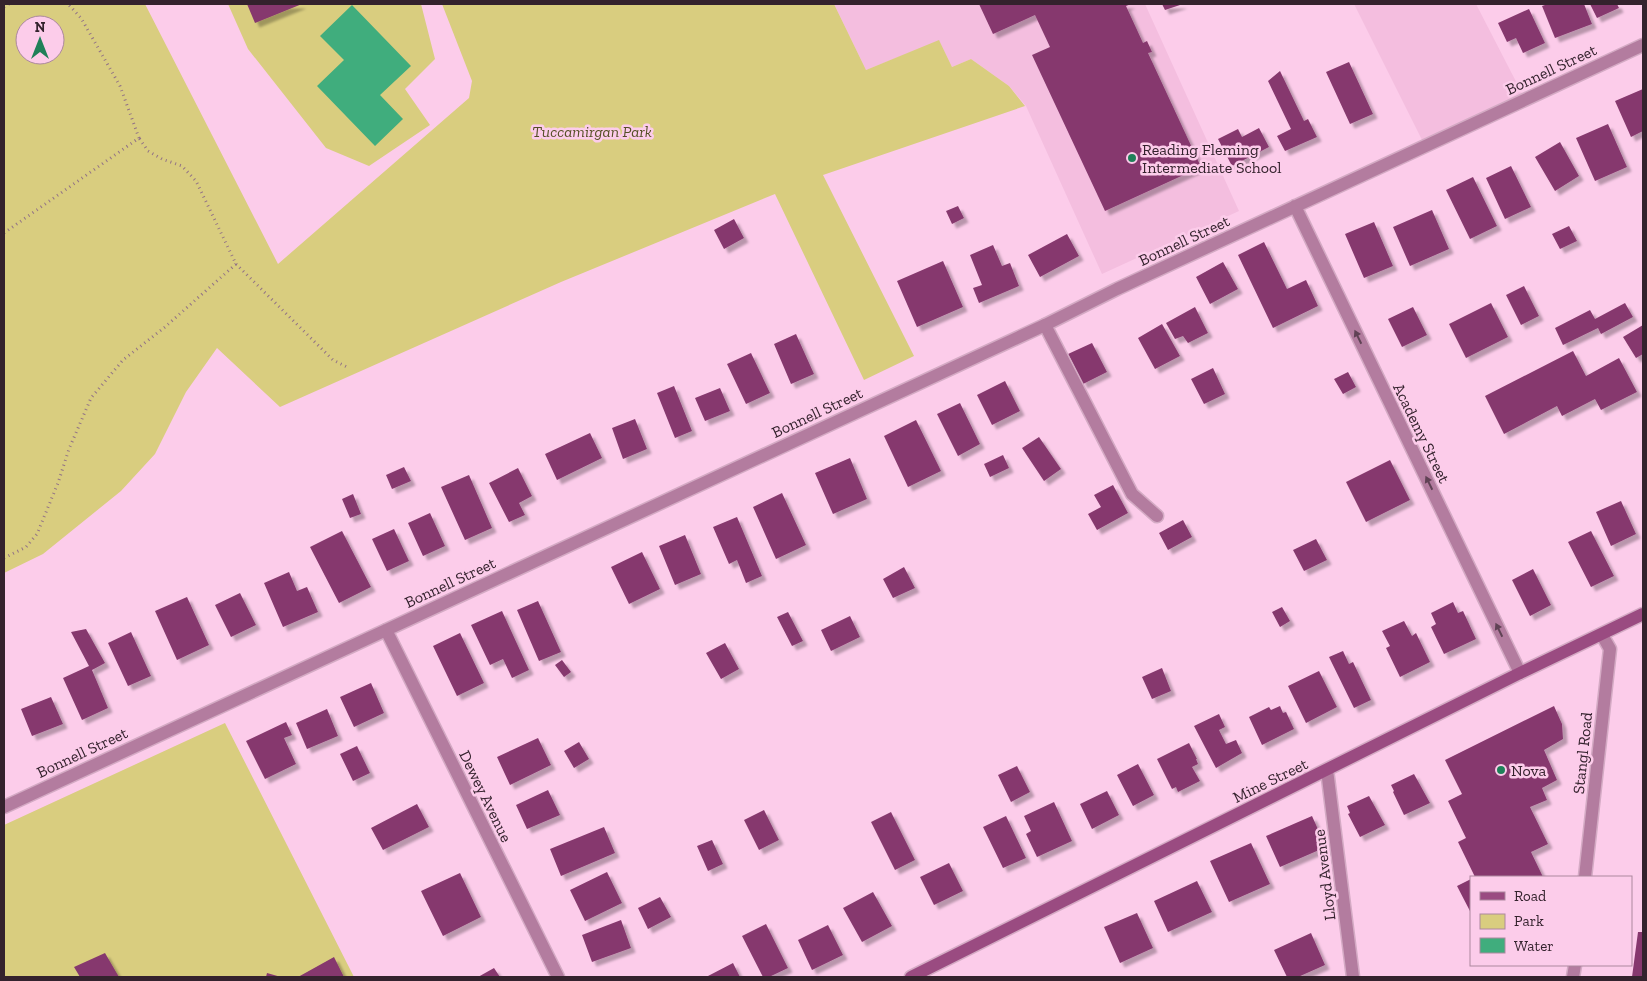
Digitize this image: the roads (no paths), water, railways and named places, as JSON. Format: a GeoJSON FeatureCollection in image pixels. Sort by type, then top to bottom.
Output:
{"type":"FeatureCollection","features":[{"type":"Feature","properties":{"kind":"street","name":"Bonnell Street"},"geometry":{"type":"LineString","coordinates":[[4,807],[1045,325],[1117,289],[1643,44]]}},
{"type":"Feature","properties":{"kind":"street","name":"Academy Street"},"geometry":{"type":"LineString","coordinates":[[1295,206],[1520,673]]}},
{"type":"Feature","properties":{"kind":"street"},"geometry":{"type":"LineString","coordinates":[[1045,325],[1132,494],[1157,516]]}},
{"type":"Feature","properties":{"kind":"street","name":"Mine Street"},"geometry":{"type":"LineString","coordinates":[[912,977],[1520,673],[1643,614]]}},
{"type":"Feature","properties":{"kind":"street","name":"Dewey Avenue"},"geometry":{"type":"LineString","coordinates":[[386,630],[558,977]]}},
{"type":"Feature","properties":{"kind":"street","name":"Stangl Road"},"geometry":{"type":"LineString","coordinates":[[1585,876],[1610,649],[1602,634]]}},
{"type":"Feature","properties":{"kind":"street","name":"Lloyd Avenue"},"geometry":{"type":"LineString","coordinates":[[1328,770],[1353,977]]}},
{"type":"Feature","properties":{"kind":"water"},"geometry":{"type":"Polygon","coordinates":[[[352,5],[411,66],[380,95],[403,119],[375,146],[317,86],[344,60],[320,36],[352,5]]]}},
{"type":"Feature","properties":{"kind":"place","name":"Reading Fleming Intermediate School"},"geometry":{"type":"Point","coordinates":[1132,158]}},
{"type":"Feature","properties":{"kind":"place","name":"Nova"},"geometry":{"type":"Point","coordinates":[1501,770]}},
{"type":"Feature","properties":{"kind":"park label","name":"Tuccamirgan Park"},"geometry":{"type":"Point","coordinates":[592,131]}}]}
